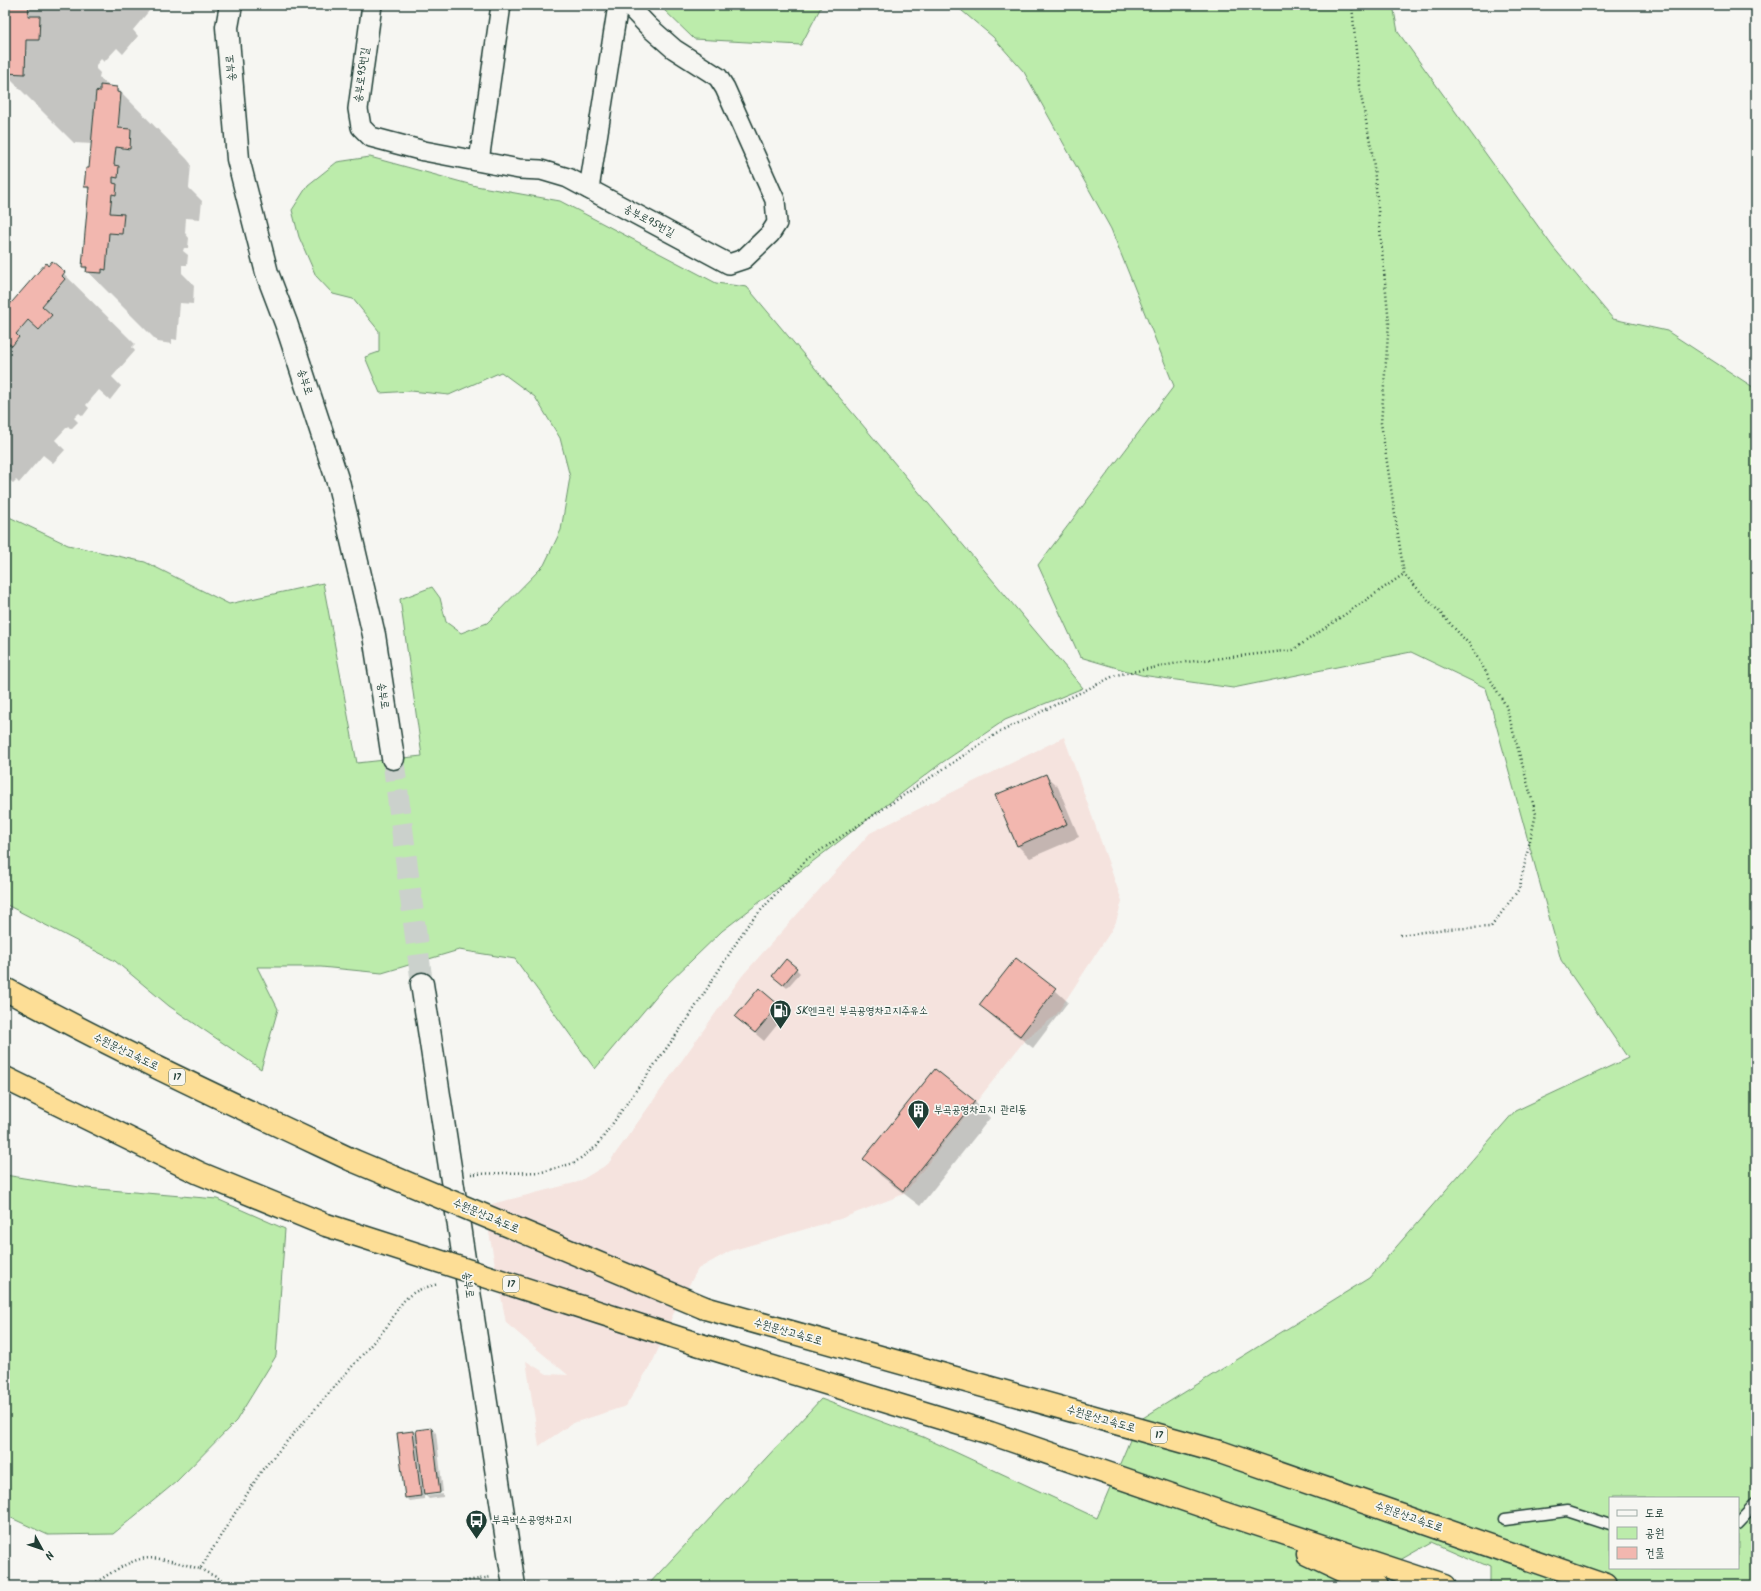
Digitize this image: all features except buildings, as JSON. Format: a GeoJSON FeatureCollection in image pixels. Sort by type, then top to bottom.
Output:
{"type":"FeatureCollection","features":[{"type":"Feature","properties":{"kind":"highway","name":"수원문산고속도로"},"geometry":{"type":"LineString","coordinates":[[5,989],[53,1015],[352,1160],[704,1308],[1223,1452],[1606,1586]]}},
{"type":"Feature","properties":{"kind":"highway","name":"17"},"geometry":{"type":"LineString","coordinates":[[5,1078],[199,1173],[326,1225],[697,1344],[990,1433],[1226,1514],[1444,1586]]}},
{"type":"Feature","properties":{"kind":"highway"},"geometry":{"type":"LineString","coordinates":[[1226,1514],[1376,1586]]}},
{"type":"Feature","properties":{"kind":"street","name":"송부로"},"geometry":{"type":"LineString","coordinates":[[231,5],[227,27],[238,159],[267,273],[286,323],[339,485],[374,635],[393,758]]}},
{"type":"Feature","properties":{"kind":"street","name":"송부로95번길"},"geometry":{"type":"LineString","coordinates":[[372,5],[358,109],[361,127],[371,137],[424,151],[519,169],[541,170],[568,178],[729,264],[744,259],[770,234],[777,223],[775,200],[725,88],[718,77],[674,49],[649,27],[628,5]]}},
{"type":"Feature","properties":{"kind":"street"},"geometry":{"type":"LineString","coordinates":[[479,161],[501,5]]}},
{"type":"Feature","properties":{"kind":"street"},"geometry":{"type":"LineString","coordinates":[[589,189],[618,5]]}},
{"type":"Feature","properties":{"kind":"street","name":"송부로"},"geometry":{"type":"LineString","coordinates":[[422,984],[513,1580]]}},
{"type":"Feature","properties":{"kind":"lane"},"geometry":{"type":"LineString","coordinates":[[1739,1521],[1756,1503]]}},
{"type":"Feature","properties":{"kind":"lane"},"geometry":{"type":"LineString","coordinates":[[1504,1519],[1566,1511],[1609,1525]]}},
{"type":"Feature","properties":{"kind":"path"},"geometry":{"type":"LineString","coordinates":[[1352,5],[1359,85],[1373,157],[1390,323],[1381,423],[1404,574],[1470,645],[1506,706],[1536,814],[1519,889],[1491,928],[1446,930],[1400,935]]}},
{"type":"Feature","properties":{"kind":"path"},"geometry":{"type":"LineString","coordinates":[[452,1175],[542,1172],[574,1163],[597,1146],[689,1017],[747,926],[806,860],[996,734],[1116,675],[1178,663],[1293,650],[1404,574]]}},
{"type":"Feature","properties":{"kind":"path"},"geometry":{"type":"LineString","coordinates":[[200,1569],[262,1470],[390,1323],[396,1311],[411,1293],[425,1286],[467,1278]]}},
{"type":"Feature","properties":{"kind":"path"},"geometry":{"type":"LineString","coordinates":[[90,1586],[111,1573],[138,1560],[164,1560],[200,1569],[234,1586]]}},
{"type":"Feature","properties":{"kind":"path"},"geometry":{"type":"LineString","coordinates":[[433,1586],[513,1580]]}},
{"type":"Feature","properties":{"kind":"shaded area"},"geometry":{"type":"Polygon","coordinates":[[[1064,737],[1122,901],[1116,922],[1056,1015],[1025,1040],[904,1194],[840,1219],[730,1251],[698,1269],[675,1310],[654,1359],[626,1406],[573,1423],[539,1446],[526,1361],[547,1374],[568,1375],[506,1323],[484,1206],[578,1182],[608,1164],[742,976],[870,833],[1064,737]]]}},
{"type":"Feature","properties":{"kind":"green space"},"geometry":{"type":"Polygon","coordinates":[[[659,5],[822,5],[801,45],[694,39],[659,5]]]}},
{"type":"Feature","properties":{"kind":"green space"},"geometry":{"type":"Polygon","coordinates":[[[955,5],[1393,5],[1398,32],[1553,247],[1613,319],[1667,331],[1756,389],[1756,1586],[1489,1586],[1489,1567],[1432,1542],[1354,1586],[647,1586],[821,1399],[923,1437],[1097,1518],[1138,1421],[1369,1278],[1515,1111],[1628,1058],[1561,960],[1486,688],[1411,652],[1233,688],[1141,675],[1080,657],[1038,565],[1174,386],[1111,229],[1024,72],[993,37],[955,5]]]}},
{"type":"Feature","properties":{"kind":"green space"},"geometry":{"type":"Polygon","coordinates":[[[370,157],[476,186],[560,201],[716,283],[747,287],[1083,688],[1005,720],[940,764],[722,931],[664,987],[595,1069],[515,959],[459,950],[382,973],[321,967],[257,967],[278,1009],[261,1069],[169,1006],[115,961],[5,904],[5,515],[68,545],[145,562],[229,604],[323,583],[357,763],[422,756],[400,599],[432,587],[440,598],[446,622],[461,633],[487,623],[544,565],[561,530],[570,477],[560,438],[535,397],[501,372],[449,395],[411,391],[380,393],[365,357],[379,352],[379,331],[353,299],[333,294],[316,276],[299,237],[292,210],[308,185],[337,162],[370,157]]]}},
{"type":"Feature","properties":{"kind":"green space"},"geometry":{"type":"Polygon","coordinates":[[[5,1175],[86,1188],[217,1199],[285,1229],[276,1356],[236,1421],[176,1482],[113,1534],[48,1535],[5,1515],[5,1175]]]}},
{"type":"Feature","properties":{"kind":"tunnel"},"geometry":{"type":"LineString","coordinates":[[393,758],[422,984]]}},
{"type":"Feature","properties":{"kind":"place","name":"SK엔크린 부곡공영차고지주유소"},"geometry":{"type":"Point","coordinates":[781,1030]}},
{"type":"Feature","properties":{"kind":"place","name":"부곡공영차고지 관리동"},"geometry":{"type":"Point","coordinates":[919,1130]}},
{"type":"Feature","properties":{"kind":"place","name":"부곡버스공영차고지"},"geometry":{"type":"Point","coordinates":[476,1540]}}]}
